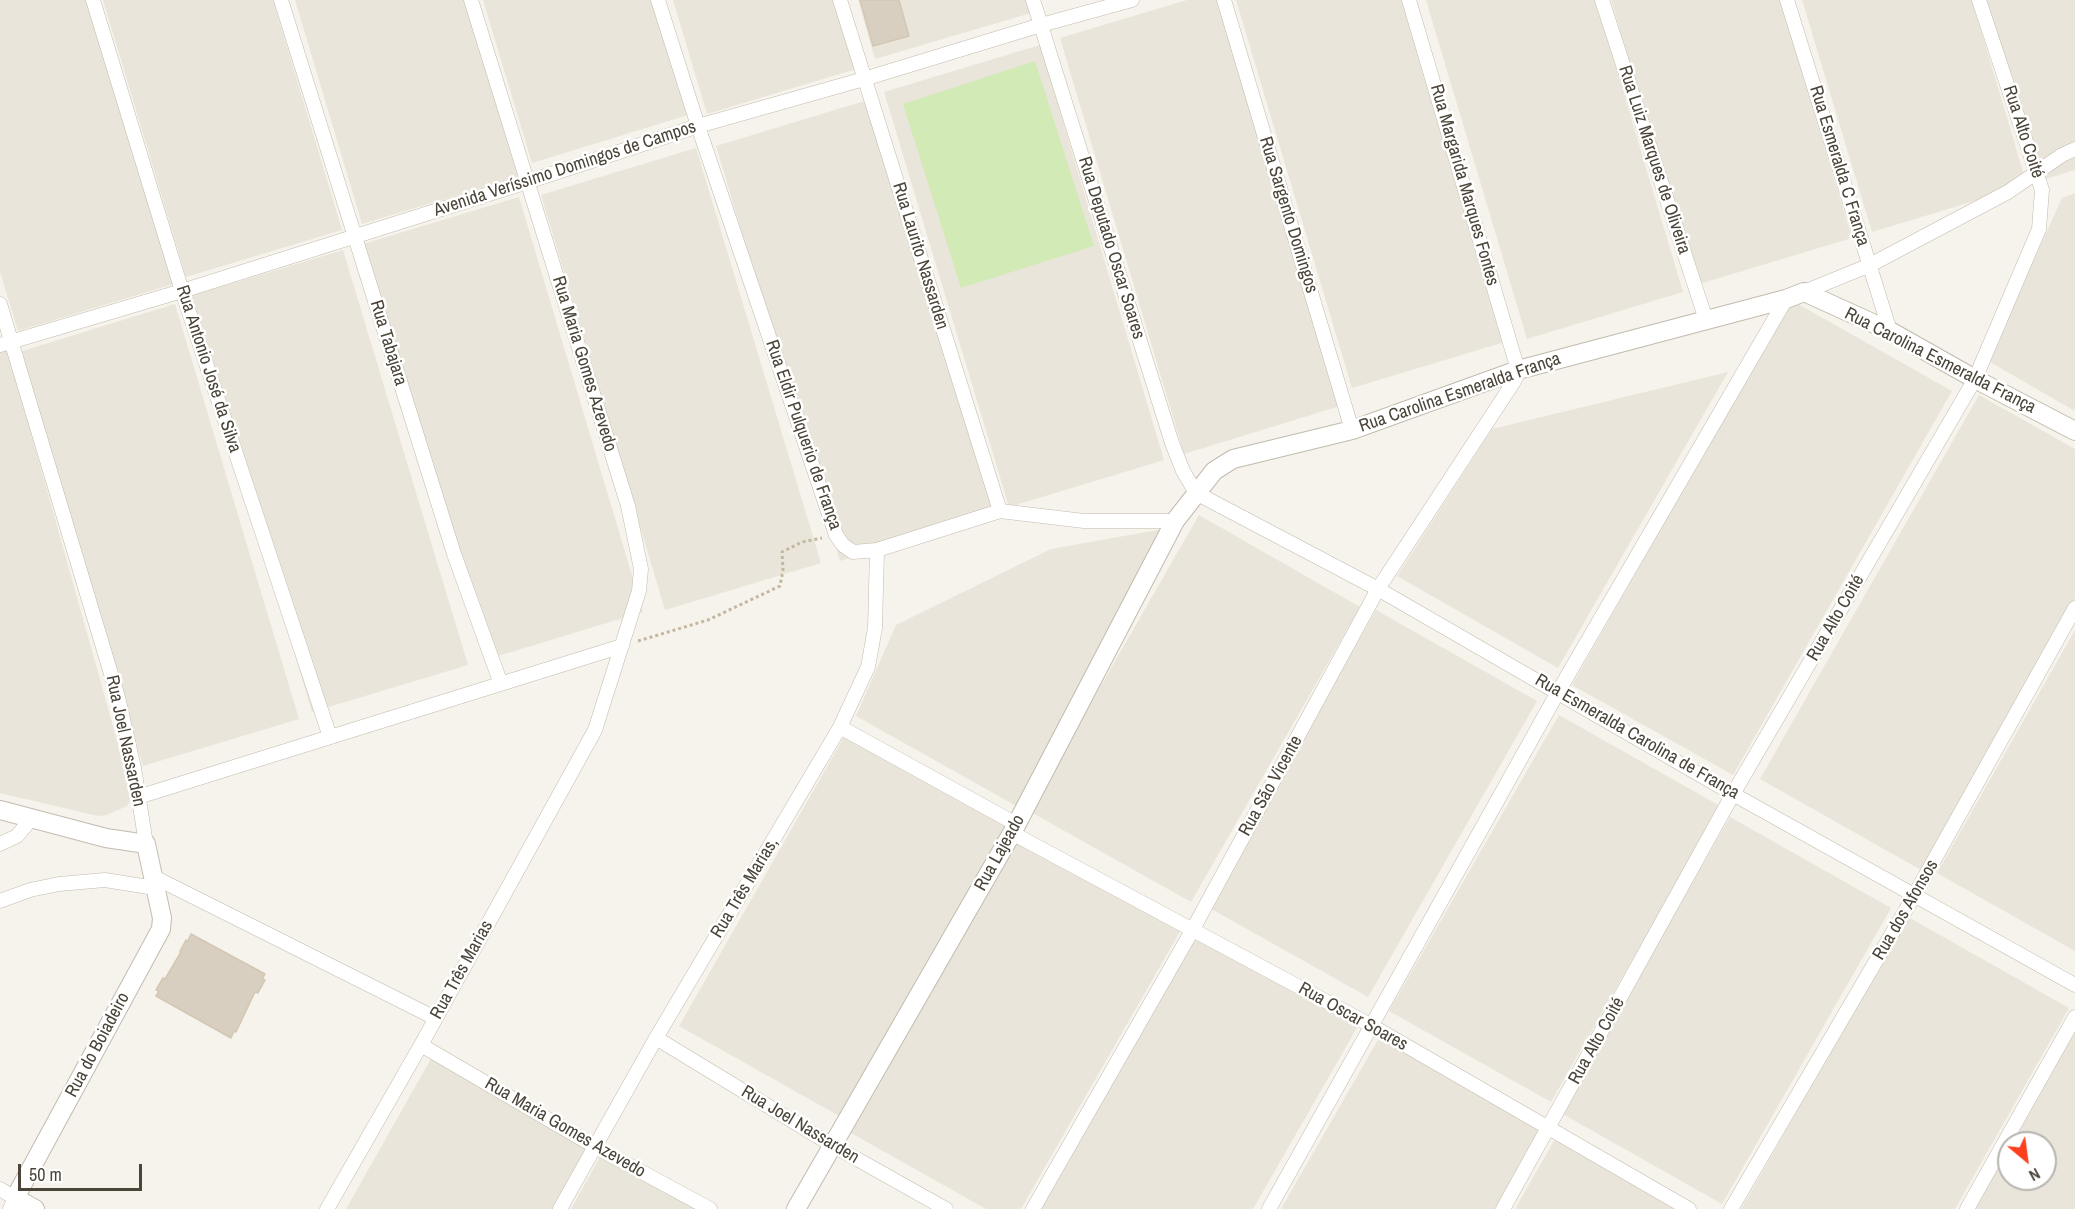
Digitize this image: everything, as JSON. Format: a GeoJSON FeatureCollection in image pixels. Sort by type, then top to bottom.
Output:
{"type":"FeatureCollection","features":[{"type":"Feature","properties":{"kind":"street","name":"Rua Antonio José da Silva"},"geometry":{"type":"LineString","coordinates":[[93,0],[182,291],[330,737]]}},
{"type":"Feature","properties":{"kind":"street","name":"Rua Tabajara"},"geometry":{"type":"LineString","coordinates":[[281,0],[454,554],[501,684]]}},
{"type":"Feature","properties":{"kind":"street","name":"Rua Maria Gomes Azevedo"},"geometry":{"type":"LineString","coordinates":[[471,0],[628,506],[641,569],[639,591],[595,730]]}},
{"type":"Feature","properties":{"kind":"street","name":"Rua Eldir Pulquerio de França"},"geometry":{"type":"LineString","coordinates":[[658,0],[698,126],[836,535],[843,545],[853,552],[877,550],[1000,511],[1084,521],[1176,521]]}},
{"type":"Feature","properties":{"kind":"street","name":"Rua Laurito Nassarden"},"geometry":{"type":"LineString","coordinates":[[840,0],[1000,511]]}},
{"type":"Feature","properties":{"kind":"street","name":"Rua Deputado Oscar Soares"},"geometry":{"type":"LineString","coordinates":[[1033,0],[1172,443],[1183,471],[1196,493]]}},
{"type":"Feature","properties":{"kind":"street","name":"Avenida Veríssimo Domingos de Campos"},"geometry":{"type":"LineString","coordinates":[[6,344],[355,237],[698,126],[1132,0]]}},
{"type":"Feature","properties":{"kind":"street","name":"Rua Sargento Domingos"},"geometry":{"type":"LineString","coordinates":[[1224,0],[1352,430]]}},
{"type":"Feature","properties":{"kind":"street","name":"Rua Margarida Marques Fontes"},"geometry":{"type":"LineString","coordinates":[[1409,0],[1518,370]]}},
{"type":"Feature","properties":{"kind":"street","name":"Rua Luiz Marques de Oliveira"},"geometry":{"type":"LineString","coordinates":[[1602,0],[1706,320]]}},
{"type":"Feature","properties":{"kind":"street","name":"Rua Esmeralda C França"},"geometry":{"type":"LineString","coordinates":[[1787,0],[1890,332]]}},
{"type":"Feature","properties":{"kind":"street","name":"Rua Alto Coité"},"geometry":{"type":"LineString","coordinates":[[1503,1209],[1733,794],[1975,379],[2039,230],[2042,190],[1979,0]]}},
{"type":"Feature","properties":{"kind":"street","name":"Rua Carolina Esmeralda França"},"geometry":{"type":"LineString","coordinates":[[1196,493],[1214,471],[1233,459],[1352,430],[1518,370],[1786,299],[1804,292],[1870,265],[2008,192],[2075,149]]}},
{"type":"Feature","properties":{"kind":"street","name":"Rua Carolina Esmeralda França"},"geometry":{"type":"LineString","coordinates":[[1804,292],[1890,332],[2075,431]]}},
{"type":"Feature","properties":{"kind":"street"},"geometry":{"type":"LineString","coordinates":[[1269,1209],[1558,692],[1786,299]]}},
{"type":"Feature","properties":{"kind":"street","name":"Rua Joel Nassarden"},"geometry":{"type":"LineString","coordinates":[[0,304],[6,344],[118,697],[134,768],[153,882]]}},
{"type":"Feature","properties":{"kind":"street","name":"Rua São Vicente"},"geometry":{"type":"LineString","coordinates":[[1033,1209],[1193,929],[1378,589],[1513,383],[1518,370]]}},
{"type":"Feature","properties":{"kind":"street","name":"Rua Lajeado"},"geometry":{"type":"LineString","coordinates":[[796,1209],[1014,828],[1176,521],[1196,493]]}},
{"type":"Feature","properties":{"kind":"street","name":"Rua Esmeralda Carolina de França"},"geometry":{"type":"LineString","coordinates":[[1196,493],[1378,589],[1733,794],[2075,985]]}},
{"type":"Feature","properties":{"kind":"street","name":"Rua Três Marias,"},"geometry":{"type":"LineString","coordinates":[[560,1209],[656,1038],[840,727],[868,667],[875,628],[877,550]]}},
{"type":"Feature","properties":{"kind":"street","name":"Rua dos Afonsos"},"geometry":{"type":"LineString","coordinates":[[1731,1209],[1914,896],[2075,608]]}},
{"type":"Feature","properties":{"kind":"street"},"geometry":{"type":"LineString","coordinates":[[138,797],[622,646]]}},
{"type":"Feature","properties":{"kind":"street","name":"Rua Oscar Soares"},"geometry":{"type":"LineString","coordinates":[[840,727],[1193,929],[1372,1026],[1689,1209]]}},
{"type":"Feature","properties":{"kind":"street","name":"Rua Três Marias"},"geometry":{"type":"LineString","coordinates":[[327,1209],[421,1045],[595,730]]}},
{"type":"Feature","properties":{"kind":"street"},"geometry":{"type":"LineString","coordinates":[[0,810],[106,838],[146,844]]}},
{"type":"Feature","properties":{"kind":"street"},"geometry":{"type":"LineString","coordinates":[[0,844],[17,836],[32,818]]}},
{"type":"Feature","properties":{"kind":"street"},"geometry":{"type":"LineString","coordinates":[[0,901],[30,890],[59,884],[105,880],[153,882],[435,1018]]}},
{"type":"Feature","properties":{"kind":"street","name":"Rua do Boiadeiro"},"geometry":{"type":"LineString","coordinates":[[8,1199],[161,929],[162,918],[153,882]]}},
{"type":"Feature","properties":{"kind":"street"},"geometry":{"type":"LineString","coordinates":[[1967,1209],[2075,1017]]}},
{"type":"Feature","properties":{"kind":"street","name":"Rua Joel Nassarden"},"geometry":{"type":"LineString","coordinates":[[656,1038],[832,1145],[946,1209]]}},
{"type":"Feature","properties":{"kind":"street","name":"Rua Maria Gomes Azevedo"},"geometry":{"type":"LineString","coordinates":[[421,1045],[594,1146],[710,1209]]}},
{"type":"Feature","properties":{"kind":"street"},"geometry":{"type":"LineString","coordinates":[[8,1199],[35,1209]]}},
{"type":"Feature","properties":{"kind":"path"},"geometry":{"type":"LineString","coordinates":[[622,646],[708,620],[780,586],[783,570],[782,552],[802,542],[836,535]]}},
{"type":"Feature","properties":{"kind":"shaded area"},"geometry":{"type":"Polygon","coordinates":[[[0,0],[88,0],[174,284],[18,331],[0,272],[0,0]]]}},
{"type":"Feature","properties":{"kind":"shaded area"},"geometry":{"type":"Polygon","coordinates":[[[103,0],[273,0],[342,230],[186,277],[103,0]]]}},
{"type":"Feature","properties":{"kind":"shaded area"},"geometry":{"type":"Polygon","coordinates":[[[295,0],[465,0],[518,177],[362,224],[295,0]]]}},
{"type":"Feature","properties":{"kind":"shaded area"},"geometry":{"type":"Polygon","coordinates":[[[483,0],[653,0],[688,115],[532,163],[483,0]]]}},
{"type":"Feature","properties":{"kind":"shaded area"},"geometry":{"type":"Polygon","coordinates":[[[673,0],[843,0],[863,67],[707,114],[673,0]]]}},
{"type":"Feature","properties":{"kind":"shaded area"},"geometry":{"type":"Polygon","coordinates":[[[858,0],[1028,0],[1031,13],[875,59],[858,0]]]}},
{"type":"Feature","properties":{"kind":"shaded area"},"geometry":{"type":"Polygon","coordinates":[[[1187,0],[1218,0],[1340,406],[1184,454],[1060,38],[1187,0]]]}},
{"type":"Feature","properties":{"kind":"shaded area"},"geometry":{"type":"Polygon","coordinates":[[[1236,0],[1406,0],[1508,341],[1352,388],[1236,0]]]}},
{"type":"Feature","properties":{"kind":"shaded area"},"geometry":{"type":"Polygon","coordinates":[[[1426,0],[1596,0],[1683,292],[1527,339],[1426,0]]]}},
{"type":"Feature","properties":{"kind":"shaded area"},"geometry":{"type":"Polygon","coordinates":[[[1611,0],[1780,0],[1852,238],[1696,285],[1611,0]]]}},
{"type":"Feature","properties":{"kind":"shaded area"},"geometry":{"type":"Polygon","coordinates":[[[1802,0],[1972,0],[2027,185],[1872,232],[1802,0]]]}},
{"type":"Feature","properties":{"kind":"shaded area"},"geometry":{"type":"Polygon","coordinates":[[[1981,0],[2075,0],[2075,170],[2036,182],[1981,0]]]}},
{"type":"Feature","properties":{"kind":"shaded area"},"geometry":{"type":"Polygon","coordinates":[[[1040,45],[1164,460],[1009,507],[884,92],[1040,45]]]}},
{"type":"Feature","properties":{"kind":"shaded area"},"geometry":{"type":"Polygon","coordinates":[[[871,99],[996,514],[840,561],[716,146],[871,99]]]}},
{"type":"Feature","properties":{"kind":"shaded area"},"geometry":{"type":"Polygon","coordinates":[[[696,148],[821,563],[665,610],[541,195],[696,148]]]}},
{"type":"Feature","properties":{"kind":"shaded area"},"geometry":{"type":"Polygon","coordinates":[[[2075,193],[2075,411],[1988,361],[2062,198],[2075,193]]]}},
{"type":"Feature","properties":{"kind":"shaded area"},"geometry":{"type":"Polygon","coordinates":[[[519,197],[643,612],[488,659],[363,244],[519,197]]]}},
{"type":"Feature","properties":{"kind":"shaded area"},"geometry":{"type":"Polygon","coordinates":[[[343,250],[468,665],[312,712],[187,297],[343,250]]]}},
{"type":"Feature","properties":{"kind":"shaded area"},"geometry":{"type":"Polygon","coordinates":[[[1791,300],[1952,391],[1733,775],[1572,685],[1791,300]]]}},
{"type":"Feature","properties":{"kind":"shaded area"},"geometry":{"type":"Polygon","coordinates":[[[175,304],[299,719],[143,766],[19,352],[175,304]]]}},
{"type":"Feature","properties":{"kind":"shaded area"},"geometry":{"type":"Polygon","coordinates":[[[7,347],[130,787],[131,800],[127,806],[107,815],[98,816],[0,793],[0,349],[7,347]]]}},
{"type":"Feature","properties":{"kind":"shaded area"},"geometry":{"type":"Polygon","coordinates":[[[1728,372],[1558,668],[1397,576],[1492,429],[1728,372]]]}},
{"type":"Feature","properties":{"kind":"shaded area"},"geometry":{"type":"Polygon","coordinates":[[[1979,395],[2075,449],[2075,599],[1921,870],[1760,779],[1979,395]]]}},
{"type":"Feature","properties":{"kind":"shaded area"},"geometry":{"type":"Polygon","coordinates":[[[1199,515],[1360,607],[1191,902],[1029,811],[1199,515]]]}},
{"type":"Feature","properties":{"kind":"shaded area"},"geometry":{"type":"Polygon","coordinates":[[[1163,529],[1018,807],[856,716],[896,625],[1051,549],[1163,529]]]}},
{"type":"Feature","properties":{"kind":"shaded area"},"geometry":{"type":"Polygon","coordinates":[[[1376,610],[1537,701],[1368,997],[1206,906],[1376,610]]]}},
{"type":"Feature","properties":{"kind":"shaded area"},"geometry":{"type":"Polygon","coordinates":[[[2075,630],[2075,951],[1937,873],[2075,630]]]}},
{"type":"Feature","properties":{"kind":"shaded area"},"geometry":{"type":"Polygon","coordinates":[[[1559,715],[1720,806],[1551,1102],[1389,1011],[1559,715]]]}},
{"type":"Feature","properties":{"kind":"shaded area"},"geometry":{"type":"Polygon","coordinates":[[[848,730],[1010,822],[841,1117],[679,1026],[848,730]]]}},
{"type":"Feature","properties":{"kind":"shaded area"},"geometry":{"type":"Polygon","coordinates":[[[1730,817],[1891,908],[1722,1204],[1561,1113],[1730,817]]]}},
{"type":"Feature","properties":{"kind":"shaded area"},"geometry":{"type":"Polygon","coordinates":[[[1020,837],[1182,928],[1021,1209],[986,1209],[851,1133],[1020,837]]]}},
{"type":"Feature","properties":{"kind":"shaded area"},"geometry":{"type":"Polygon","coordinates":[[[1908,917],[2069,1008],[1999,1131],[1997,1131],[1997,1135],[1955,1209],[1741,1209],[1908,917]]]}},
{"type":"Feature","properties":{"kind":"shaded area"},"geometry":{"type":"Polygon","coordinates":[[[1197,934],[1358,1026],[1253,1209],[1040,1209],[1197,934]]]}},
{"type":"Feature","properties":{"kind":"shaded area"},"geometry":{"type":"Polygon","coordinates":[[[2075,1032],[2075,1209],[1974,1209],[1997,1168],[1997,1191],[2057,1191],[2057,1131],[2018,1131],[2075,1032]]]}},
{"type":"Feature","properties":{"kind":"shaded area"},"geometry":{"type":"Polygon","coordinates":[[[1379,1038],[1540,1129],[1495,1209],[1281,1209],[1379,1038]]]}},
{"type":"Feature","properties":{"kind":"shaded area"},"geometry":{"type":"Polygon","coordinates":[[[433,1055],[595,1146],[559,1209],[346,1209],[433,1055]]]}},
{"type":"Feature","properties":{"kind":"shaded area"},"geometry":{"type":"Polygon","coordinates":[[[1555,1139],[1680,1209],[1515,1209],[1555,1139]]]}},
{"type":"Feature","properties":{"kind":"shaded area"},"geometry":{"type":"Polygon","coordinates":[[[604,1150],[710,1209],[571,1209],[604,1150]]]}},
{"type":"Feature","properties":{"kind":"green space"},"geometry":{"type":"Polygon","coordinates":[[[1035,61],[1094,246],[961,288],[903,104],[1035,61]]]}},
{"type":"Feature","properties":{"kind":"building"},"geometry":{"type":"Polygon","coordinates":[[[860,0],[899,0],[909,36],[873,46],[860,0]]]}},
{"type":"Feature","properties":{"kind":"building"},"geometry":{"type":"Polygon","coordinates":[[[191,934],[265,974],[262,979],[265,980],[258,993],[255,992],[231,1038],[156,996],[159,991],[156,990],[163,978],[165,979],[191,934]]]}}]}
